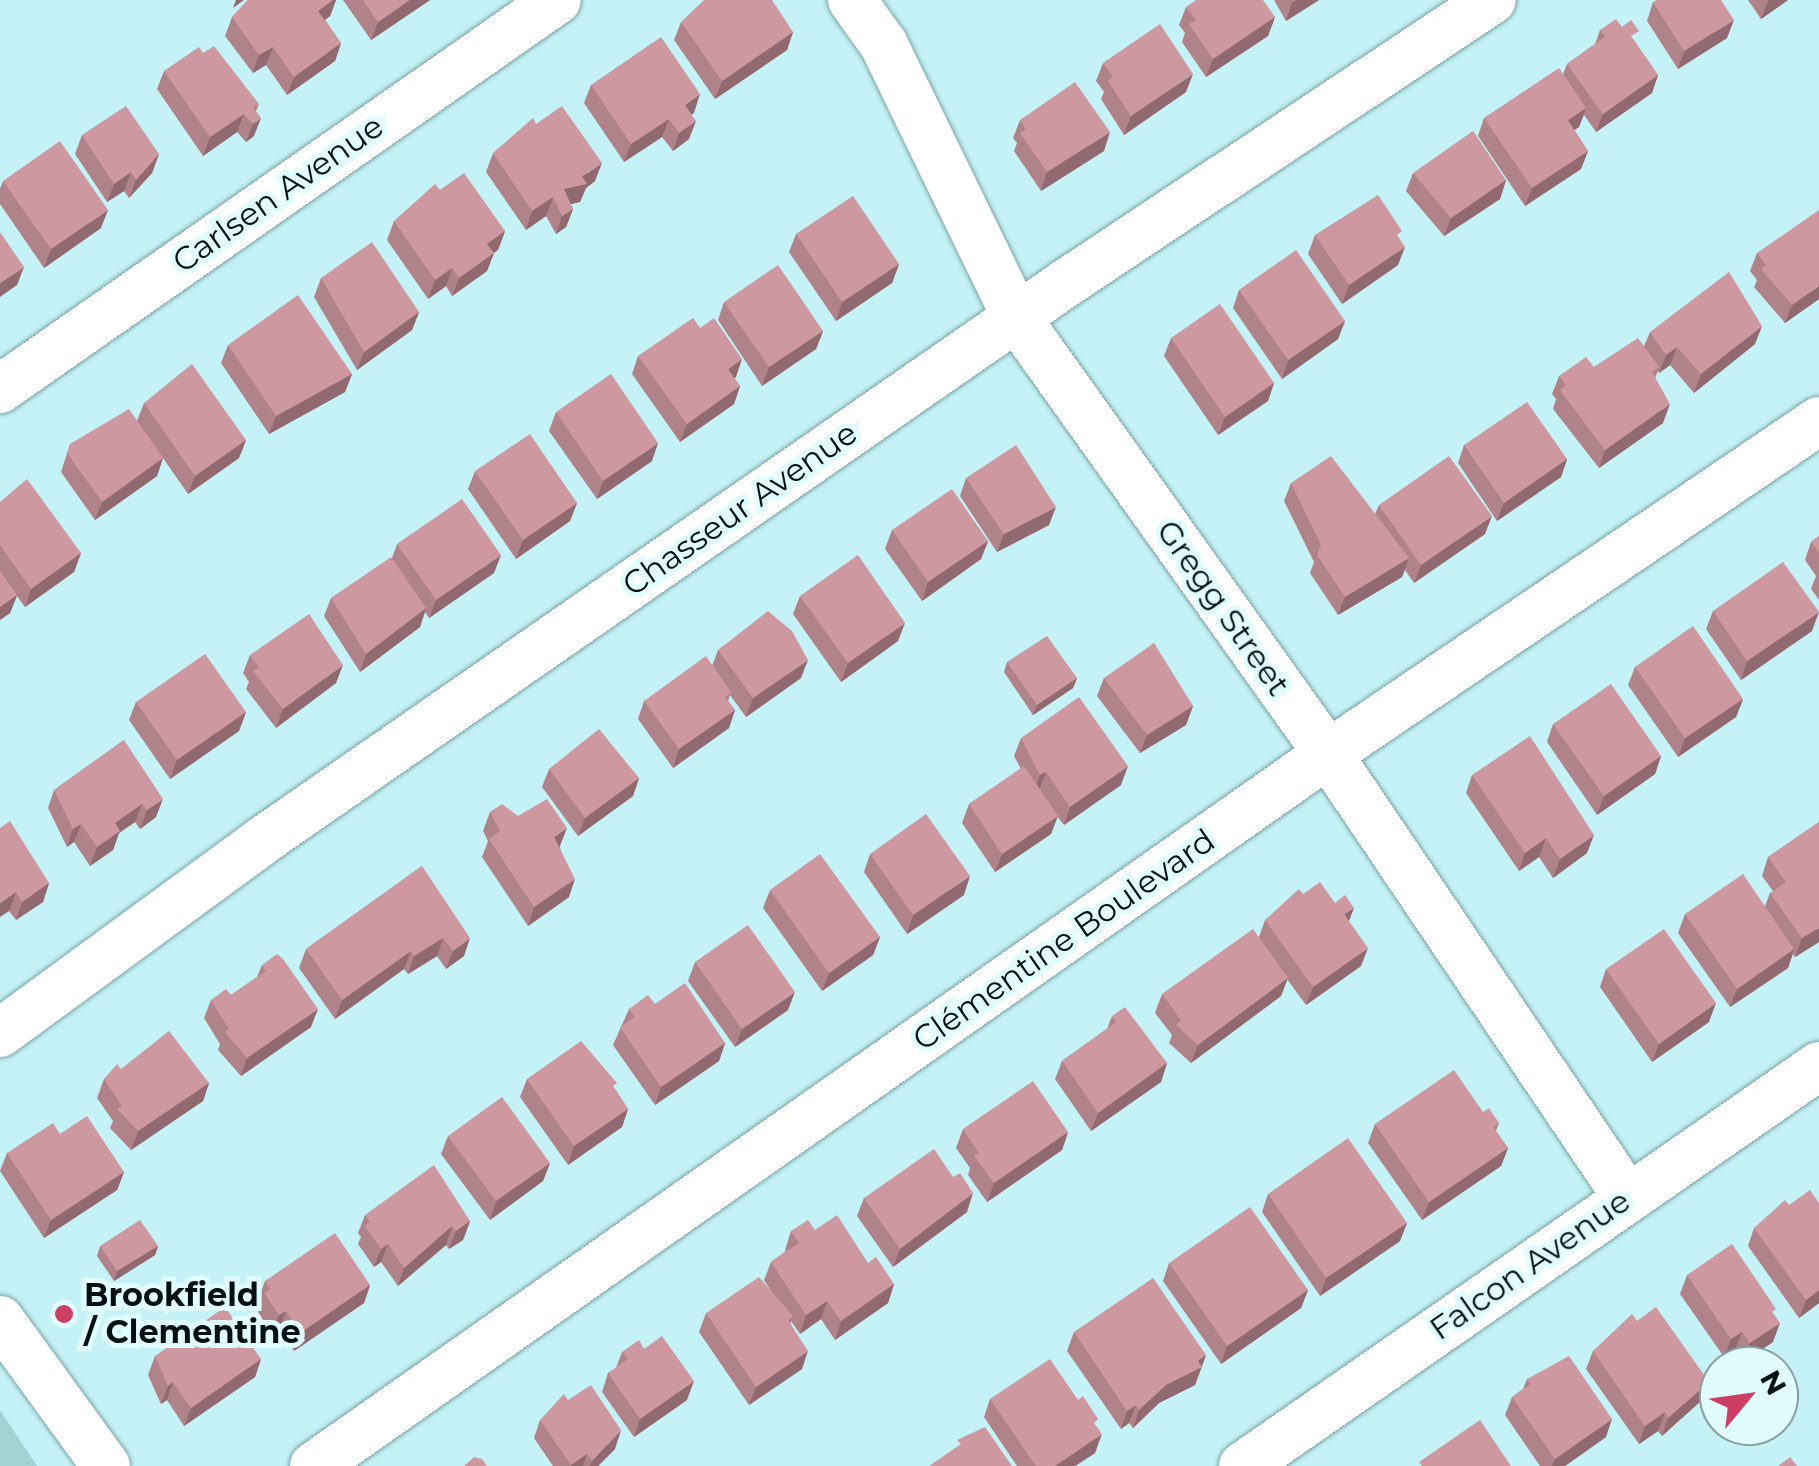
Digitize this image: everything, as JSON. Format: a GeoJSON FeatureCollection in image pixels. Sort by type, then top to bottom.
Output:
{"type":"FeatureCollection","features":[{"type":"Feature","properties":{"kind":"street","name":"Carlsen Avenue"},"geometry":{"type":"LineString","coordinates":[[0,389],[557,0]]}},
{"type":"Feature","properties":{"kind":"street","name":"Gregg Street"},"geometry":{"type":"LineString","coordinates":[[852,0],[884,45],[1016,317],[1328,754],[1627,1197]]}},
{"type":"Feature","properties":{"kind":"street","name":"Chasseur Avenue"},"geometry":{"type":"LineString","coordinates":[[0,1034],[278,830],[1016,317],[1492,0]]}},
{"type":"Feature","properties":{"kind":"street","name":"Clémentine Boulevard"},"geometry":{"type":"LineString","coordinates":[[314,1466],[1328,754],[1819,421]]}},
{"type":"Feature","properties":{"kind":"street","name":"Falcon Avenue"},"geometry":{"type":"LineString","coordinates":[[1243,1466],[1819,1066]]}},
{"type":"Feature","properties":{"kind":"street"},"geometry":{"type":"LineString","coordinates":[[0,1320],[106,1466]]}},
{"type":"Feature","properties":{"kind":"green space"},"geometry":{"type":"Polygon","coordinates":[[[0,1410],[37,1466],[0,1466],[0,1410]]]}},
{"type":"Feature","properties":{"kind":"building"},"geometry":{"type":"Polygon","coordinates":[[[248,0],[333,0],[318,11],[341,43],[294,77],[273,47],[259,55],[232,17],[248,0]]]}},
{"type":"Feature","properties":{"kind":"building"},"geometry":{"type":"Polygon","coordinates":[[[363,0],[410,0],[378,22],[363,0]]]}},
{"type":"Feature","properties":{"kind":"building"},"geometry":{"type":"Polygon","coordinates":[[[704,0],[772,0],[793,32],[722,81],[681,22],[704,0]]]}},
{"type":"Feature","properties":{"kind":"building"},"geometry":{"type":"Polygon","coordinates":[[[1196,0],[1263,0],[1275,17],[1213,59],[1189,24],[1196,20],[1186,7],[1196,0]]]}},
{"type":"Feature","properties":{"kind":"building"},"geometry":{"type":"Polygon","coordinates":[[[1721,0],[1734,20],[1684,51],[1653,2],[1721,0]]]}},
{"type":"Feature","properties":{"kind":"building"},"geometry":{"type":"Polygon","coordinates":[[[1616,19],[1622,27],[1631,20],[1639,31],[1631,36],[1658,75],[1603,114],[1567,64],[1605,37],[1600,30],[1616,19]]]}},
{"type":"Feature","properties":{"kind":"building"},"geometry":{"type":"Polygon","coordinates":[[[1160,24],[1193,74],[1131,116],[1108,81],[1113,77],[1103,63],[1160,24]]]}},
{"type":"Feature","properties":{"kind":"building"},"geometry":{"type":"Polygon","coordinates":[[[661,37],[700,94],[685,105],[696,121],[679,133],[669,119],[631,144],[591,85],[661,37]]]}},
{"type":"Feature","properties":{"kind":"building"},"geometry":{"type":"Polygon","coordinates":[[[214,46],[259,104],[253,107],[261,118],[253,124],[244,114],[210,137],[164,71],[199,47],[203,53],[214,46]]]}},
{"type":"Feature","properties":{"kind":"building"},"geometry":{"type":"Polygon","coordinates":[[[1559,68],[1586,108],[1568,120],[1588,151],[1532,188],[1484,118],[1559,68]]]}},
{"type":"Feature","properties":{"kind":"building"},"geometry":{"type":"Polygon","coordinates":[[[1075,82],[1110,132],[1047,172],[1020,133],[1026,129],[1020,120],[1075,82]]]}},
{"type":"Feature","properties":{"kind":"building"},"geometry":{"type":"Polygon","coordinates":[[[126,106],[159,154],[136,180],[131,172],[114,184],[82,135],[126,106]]]}},
{"type":"Feature","properties":{"kind":"building"},"geometry":{"type":"Polygon","coordinates":[[[562,106],[602,163],[582,176],[587,184],[564,189],[573,209],[562,216],[553,197],[532,211],[493,153],[533,118],[536,124],[562,106]]]}},
{"type":"Feature","properties":{"kind":"building"},"geometry":{"type":"Polygon","coordinates":[[[1473,131],[1506,180],[1451,218],[1413,173],[1473,131]]]}},
{"type":"Feature","properties":{"kind":"building"},"geometry":{"type":"Polygon","coordinates":[[[60,141],[108,210],[51,249],[3,181],[60,141]]]}},
{"type":"Feature","properties":{"kind":"building"},"geometry":{"type":"Polygon","coordinates":[[[464,173],[505,231],[487,244],[494,253],[459,278],[452,268],[435,280],[394,221],[435,184],[440,190],[464,173]]]}},
{"type":"Feature","properties":{"kind":"building"},"geometry":{"type":"Polygon","coordinates":[[[1378,195],[1402,231],[1397,235],[1405,247],[1349,285],[1315,235],[1378,195]]]}},
{"type":"Feature","properties":{"kind":"building"},"geometry":{"type":"Polygon","coordinates":[[[853,196],[899,264],[842,302],[796,234],[853,196]]]}},
{"type":"Feature","properties":{"kind":"building"},"geometry":{"type":"Polygon","coordinates":[[[1819,210],[1819,286],[1792,305],[1761,269],[1766,265],[1757,253],[1819,210]]]}},
{"type":"Feature","properties":{"kind":"building"},"geometry":{"type":"Polygon","coordinates":[[[0,232],[24,267],[0,283],[0,232]]]}},
{"type":"Feature","properties":{"kind":"building"},"geometry":{"type":"Polygon","coordinates":[[[372,242],[419,312],[364,352],[321,278],[372,242]]]}},
{"type":"Feature","properties":{"kind":"building"},"geometry":{"type":"Polygon","coordinates":[[[1296,250],[1345,321],[1288,360],[1239,290],[1296,250]]]}},
{"type":"Feature","properties":{"kind":"building"},"geometry":{"type":"Polygon","coordinates":[[[778,265],[823,331],[769,367],[724,302],[778,265]]]}},
{"type":"Feature","properties":{"kind":"building"},"geometry":{"type":"Polygon","coordinates":[[[1729,272],[1762,326],[1701,374],[1677,347],[1666,355],[1650,332],[1729,272]]]}},
{"type":"Feature","properties":{"kind":"building"},"geometry":{"type":"Polygon","coordinates":[[[298,295],[352,374],[276,416],[228,345],[298,295]]]}},
{"type":"Feature","properties":{"kind":"building"},"geometry":{"type":"Polygon","coordinates":[[[1220,304],[1274,383],[1225,417],[1171,338],[1220,304]]]}},
{"type":"Feature","properties":{"kind":"building"},"geometry":{"type":"Polygon","coordinates":[[[693,318],[700,328],[714,318],[742,359],[728,369],[740,386],[687,424],[638,356],[693,318]]]}},
{"type":"Feature","properties":{"kind":"building"},"geometry":{"type":"Polygon","coordinates":[[[1638,338],[1659,367],[1652,372],[1670,404],[1605,450],[1560,390],[1566,385],[1559,376],[1586,357],[1594,367],[1638,338]]]}},
{"type":"Feature","properties":{"kind":"building"},"geometry":{"type":"Polygon","coordinates":[[[192,364],[246,440],[195,476],[144,403],[192,364]]]}},
{"type":"Feature","properties":{"kind":"building"},"geometry":{"type":"Polygon","coordinates":[[[611,374],[658,443],[603,481],[556,412],[611,374]]]}},
{"type":"Feature","properties":{"kind":"building"},"geometry":{"type":"Polygon","coordinates":[[[1527,402],[1567,459],[1504,503],[1464,445],[1527,402]]]}},
{"type":"Feature","properties":{"kind":"building"},"geometry":{"type":"Polygon","coordinates":[[[129,409],[163,458],[102,502],[67,453],[70,444],[129,409]]]}},
{"type":"Feature","properties":{"kind":"building"},"geometry":{"type":"Polygon","coordinates":[[[530,434],[577,503],[523,540],[475,471],[530,434]]]}},
{"type":"Feature","properties":{"kind":"building"},"geometry":{"type":"Polygon","coordinates":[[[1016,445],[1056,507],[1004,534],[966,478],[1016,445]]]}},
{"type":"Feature","properties":{"kind":"building"},"geometry":{"type":"Polygon","coordinates":[[[1331,456],[1409,558],[1345,597],[1317,555],[1321,545],[1291,483],[1331,456]]]}},
{"type":"Feature","properties":{"kind":"building"},"geometry":{"type":"Polygon","coordinates":[[[1449,456],[1492,516],[1421,565],[1379,505],[1449,456]]]}},
{"type":"Feature","properties":{"kind":"building"},"geometry":{"type":"Polygon","coordinates":[[[27,479],[81,553],[31,589],[0,545],[0,502],[27,479]]]}},
{"type":"Feature","properties":{"kind":"building"},"geometry":{"type":"Polygon","coordinates":[[[952,489],[988,541],[928,582],[892,530],[952,489]]]}},
{"type":"Feature","properties":{"kind":"building"},"geometry":{"type":"Polygon","coordinates":[[[462,499],[501,555],[436,600],[397,544],[462,499]]]}},
{"type":"Feature","properties":{"kind":"building"},"geometry":{"type":"Polygon","coordinates":[[[1819,536],[1819,553],[1811,542],[1819,536]]]}},
{"type":"Feature","properties":{"kind":"building"},"geometry":{"type":"Polygon","coordinates":[[[858,555],[905,623],[848,663],[800,596],[858,555]]]}},
{"type":"Feature","properties":{"kind":"building"},"geometry":{"type":"Polygon","coordinates":[[[391,557],[426,608],[366,654],[331,598],[391,557]]]}},
{"type":"Feature","properties":{"kind":"building"},"geometry":{"type":"Polygon","coordinates":[[[1783,562],[1819,612],[1747,661],[1713,611],[1783,562]]]}},
{"type":"Feature","properties":{"kind":"building"},"geometry":{"type":"Polygon","coordinates":[[[0,571],[17,595],[0,607],[0,571]]]}},
{"type":"Feature","properties":{"kind":"building"},"geometry":{"type":"Polygon","coordinates":[[[768,611],[792,631],[808,660],[753,698],[718,650],[768,611]]]}},
{"type":"Feature","properties":{"kind":"building"},"geometry":{"type":"Polygon","coordinates":[[[309,614],[343,665],[283,709],[253,671],[259,667],[250,655],[309,614]]]}},
{"type":"Feature","properties":{"kind":"building"},"geometry":{"type":"Polygon","coordinates":[[[1693,626],[1743,699],[1685,738],[1635,667],[1693,626]]]}},
{"type":"Feature","properties":{"kind":"building"},"geometry":{"type":"Polygon","coordinates":[[[1047,636],[1077,678],[1037,705],[1007,662],[1047,636]]]}},
{"type":"Feature","properties":{"kind":"building"},"geometry":{"type":"Polygon","coordinates":[[[1154,643],[1193,706],[1147,735],[1104,678],[1154,643]]]}},
{"type":"Feature","properties":{"kind":"building"},"geometry":{"type":"Polygon","coordinates":[[[205,654],[246,712],[177,760],[136,702],[205,654]]]}},
{"type":"Feature","properties":{"kind":"building"},"geometry":{"type":"Polygon","coordinates":[[[706,656],[731,692],[725,697],[735,710],[679,749],[644,701],[706,656]]]}},
{"type":"Feature","properties":{"kind":"building"},"geometry":{"type":"Polygon","coordinates":[[[1611,684],[1661,756],[1604,796],[1553,724],[1611,684]]]}},
{"type":"Feature","properties":{"kind":"building"},"geometry":{"type":"Polygon","coordinates":[[[1079,697],[1128,766],[1070,807],[1046,772],[1040,775],[1021,738],[1079,697]]]}},
{"type":"Feature","properties":{"kind":"building"},"geometry":{"type":"Polygon","coordinates":[[[599,729],[639,778],[585,818],[549,769],[599,729]]]}},
{"type":"Feature","properties":{"kind":"building"},"geometry":{"type":"Polygon","coordinates":[[[1530,736],[1594,835],[1560,859],[1546,838],[1525,853],[1472,775],[1530,736]]]}},
{"type":"Feature","properties":{"kind":"building"},"geometry":{"type":"Polygon","coordinates":[[[124,740],[163,799],[147,810],[142,804],[115,823],[120,831],[97,847],[81,824],[73,829],[54,790],[124,740]]]}},
{"type":"Feature","properties":{"kind":"building"},"geometry":{"type":"Polygon","coordinates":[[[1024,766],[1058,816],[1002,854],[969,804],[1024,766]]]}},
{"type":"Feature","properties":{"kind":"building"},"geometry":{"type":"Polygon","coordinates":[[[547,799],[567,828],[554,837],[575,879],[534,907],[489,839],[500,831],[490,812],[502,804],[518,816],[547,799]]]}},
{"type":"Feature","properties":{"kind":"building"},"geometry":{"type":"Polygon","coordinates":[[[926,814],[970,876],[913,915],[870,854],[926,814]]]}},
{"type":"Feature","properties":{"kind":"building"},"geometry":{"type":"Polygon","coordinates":[[[10,821],[49,883],[22,902],[16,892],[0,903],[0,828],[10,821]]]}},
{"type":"Feature","properties":{"kind":"building"},"geometry":{"type":"Polygon","coordinates":[[[1819,822],[1819,928],[1802,938],[1770,893],[1786,882],[1768,857],[1819,822]]]}},
{"type":"Feature","properties":{"kind":"building"},"geometry":{"type":"Polygon","coordinates":[[[820,854],[880,937],[829,973],[770,890],[820,854]]]}},
{"type":"Feature","properties":{"kind":"building"},"geometry":{"type":"Polygon","coordinates":[[[422,866],[470,938],[453,951],[443,938],[414,956],[411,951],[342,1000],[306,949],[422,866]]]}},
{"type":"Feature","properties":{"kind":"building"},"geometry":{"type":"Polygon","coordinates":[[[1743,874],[1794,949],[1737,989],[1685,914],[1743,874]]]}},
{"type":"Feature","properties":{"kind":"building"},"geometry":{"type":"Polygon","coordinates":[[[1320,882],[1335,903],[1345,895],[1354,908],[1344,914],[1368,948],[1313,987],[1265,920],[1299,889],[1303,894],[1320,882]]]}},
{"type":"Feature","properties":{"kind":"building"},"geometry":{"type":"Polygon","coordinates":[[[748,925],[795,992],[742,1029],[695,962],[748,925]]]}},
{"type":"Feature","properties":{"kind":"building"},"geometry":{"type":"Polygon","coordinates":[[[1253,929],[1288,978],[1198,1045],[1176,1025],[1181,1020],[1162,994],[1253,929]]]}},
{"type":"Feature","properties":{"kind":"building"},"geometry":{"type":"Polygon","coordinates":[[[1664,929],[1716,1003],[1659,1044],[1606,969],[1664,929]]]}},
{"type":"Feature","properties":{"kind":"building"},"geometry":{"type":"Polygon","coordinates":[[[277,954],[318,1009],[247,1058],[225,1032],[229,1029],[211,1000],[226,989],[231,995],[266,971],[262,965],[277,954]]]}},
{"type":"Feature","properties":{"kind":"building"},"geometry":{"type":"Polygon","coordinates":[[[685,983],[725,1043],[661,1087],[620,1027],[635,1017],[629,1009],[648,995],[655,1004],[685,983]]]}},
{"type":"Feature","properties":{"kind":"building"},"geometry":{"type":"Polygon","coordinates":[[[1125,1007],[1167,1063],[1098,1113],[1062,1061],[1116,1022],[1112,1016],[1125,1007]]]}},
{"type":"Feature","properties":{"kind":"building"},"geometry":{"type":"Polygon","coordinates":[[[169,1031],[209,1083],[138,1131],[117,1109],[122,1106],[104,1079],[117,1064],[121,1069],[169,1031]]]}},
{"type":"Feature","properties":{"kind":"building"},"geometry":{"type":"Polygon","coordinates":[[[581,1041],[617,1083],[613,1086],[628,1109],[574,1146],[527,1079],[581,1041]]]}},
{"type":"Feature","properties":{"kind":"building"},"geometry":{"type":"Polygon","coordinates":[[[1454,1070],[1483,1112],[1489,1108],[1499,1123],[1493,1127],[1508,1148],[1429,1202],[1375,1124],[1454,1070]]]}},
{"type":"Feature","properties":{"kind":"building"},"geometry":{"type":"Polygon","coordinates":[[[1033,1081],[1068,1132],[994,1183],[974,1156],[979,1153],[963,1129],[1033,1081]]]}},
{"type":"Feature","properties":{"kind":"building"},"geometry":{"type":"Polygon","coordinates":[[[502,1097],[550,1163],[496,1201],[448,1136],[502,1097]]]}},
{"type":"Feature","properties":{"kind":"building"},"geometry":{"type":"Polygon","coordinates":[[[87,1116],[124,1172],[51,1220],[7,1153],[53,1123],[60,1134],[87,1116]]]}},
{"type":"Feature","properties":{"kind":"building"},"geometry":{"type":"Polygon","coordinates":[[[1348,1138],[1407,1223],[1326,1278],[1268,1194],[1348,1138]]]}},
{"type":"Feature","properties":{"kind":"building"},"geometry":{"type":"Polygon","coordinates":[[[934,1149],[953,1177],[960,1173],[973,1193],[900,1249],[864,1198],[934,1149]]]}},
{"type":"Feature","properties":{"kind":"building"},"geometry":{"type":"Polygon","coordinates":[[[434,1165],[470,1221],[456,1231],[452,1226],[404,1268],[388,1244],[381,1249],[365,1226],[370,1222],[365,1215],[434,1165]]]}},
{"type":"Feature","properties":{"kind":"building"},"geometry":{"type":"Polygon","coordinates":[[[1810,1190],[1819,1203],[1819,1290],[1806,1300],[1754,1228],[1785,1200],[1789,1205],[1810,1190]]]}},
{"type":"Feature","properties":{"kind":"building"},"geometry":{"type":"Polygon","coordinates":[[[1250,1207],[1308,1290],[1227,1346],[1169,1263],[1250,1207]]]}},
{"type":"Feature","properties":{"kind":"building"},"geometry":{"type":"Polygon","coordinates":[[[837,1215],[868,1263],[876,1257],[894,1284],[841,1321],[827,1301],[806,1315],[771,1262],[799,1243],[791,1231],[808,1220],[815,1230],[837,1215]]]}},
{"type":"Feature","properties":{"kind":"building"},"geometry":{"type":"Polygon","coordinates":[[[140,1220],[158,1246],[117,1271],[100,1246],[140,1220]]]}},
{"type":"Feature","properties":{"kind":"building"},"geometry":{"type":"Polygon","coordinates":[[[335,1233],[370,1285],[300,1333],[286,1311],[279,1315],[264,1293],[270,1289],[265,1281],[335,1233]]]}},
{"type":"Feature","properties":{"kind":"building"},"geometry":{"type":"Polygon","coordinates":[[[1732,1244],[1776,1309],[1772,1312],[1780,1323],[1750,1343],[1742,1332],[1731,1339],[1687,1275],[1732,1244]]]}},
{"type":"Feature","properties":{"kind":"building"},"geometry":{"type":"Polygon","coordinates":[[[759,1277],[793,1316],[788,1320],[808,1351],[756,1387],[706,1313],[759,1277]]]}},
{"type":"Feature","properties":{"kind":"building"},"geometry":{"type":"Polygon","coordinates":[[[1153,1278],[1206,1355],[1198,1361],[1202,1367],[1166,1385],[1139,1410],[1136,1405],[1127,1411],[1074,1332],[1153,1278]]]}},
{"type":"Feature","properties":{"kind":"building"},"geometry":{"type":"Polygon","coordinates":[[[225,1307],[261,1359],[191,1408],[173,1382],[168,1386],[155,1356],[225,1307]]]}},
{"type":"Feature","properties":{"kind":"building"},"geometry":{"type":"Polygon","coordinates":[[[1656,1307],[1699,1368],[1699,1391],[1668,1418],[1665,1412],[1645,1426],[1593,1351],[1632,1314],[1637,1321],[1656,1307]]]}},
{"type":"Feature","properties":{"kind":"building"},"geometry":{"type":"Polygon","coordinates":[[[662,1336],[694,1381],[640,1419],[608,1373],[628,1359],[622,1352],[639,1340],[644,1349],[662,1336]]]}},
{"type":"Feature","properties":{"kind":"building"},"geometry":{"type":"Polygon","coordinates":[[[1569,1356],[1612,1419],[1555,1459],[1512,1397],[1531,1384],[1527,1379],[1569,1356]]]}},
{"type":"Feature","properties":{"kind":"building"},"geometry":{"type":"Polygon","coordinates":[[[1050,1359],[1078,1400],[1083,1396],[1098,1419],[1094,1423],[1102,1434],[1055,1466],[1036,1466],[990,1399],[1050,1359]]]}},
{"type":"Feature","properties":{"kind":"building"},"geometry":{"type":"Polygon","coordinates":[[[591,1385],[621,1430],[592,1461],[587,1454],[571,1465],[540,1420],[564,1394],[568,1400],[591,1385]]]}},
{"type":"Feature","properties":{"kind":"building"},"geometry":{"type":"Polygon","coordinates":[[[1480,1420],[1511,1466],[1422,1466],[1419,1462],[1480,1420]]]}},
{"type":"Feature","properties":{"kind":"building"},"geometry":{"type":"Polygon","coordinates":[[[985,1427],[1012,1466],[929,1466],[961,1444],[957,1440],[985,1427]]]}},
{"type":"Feature","properties":{"kind":"building"},"geometry":{"type":"Polygon","coordinates":[[[474,1457],[482,1459],[487,1466],[464,1466],[474,1457]]]}},
{"type":"Feature","properties":{"kind":"building"},"geometry":{"type":"Polygon","coordinates":[[[1790,1457],[1797,1466],[1778,1466],[1790,1457]]]}},
{"type":"Feature","properties":{"kind":"place","name":"Brookfield / Clementine"},"geometry":{"type":"Point","coordinates":[64,1314]}}]}
